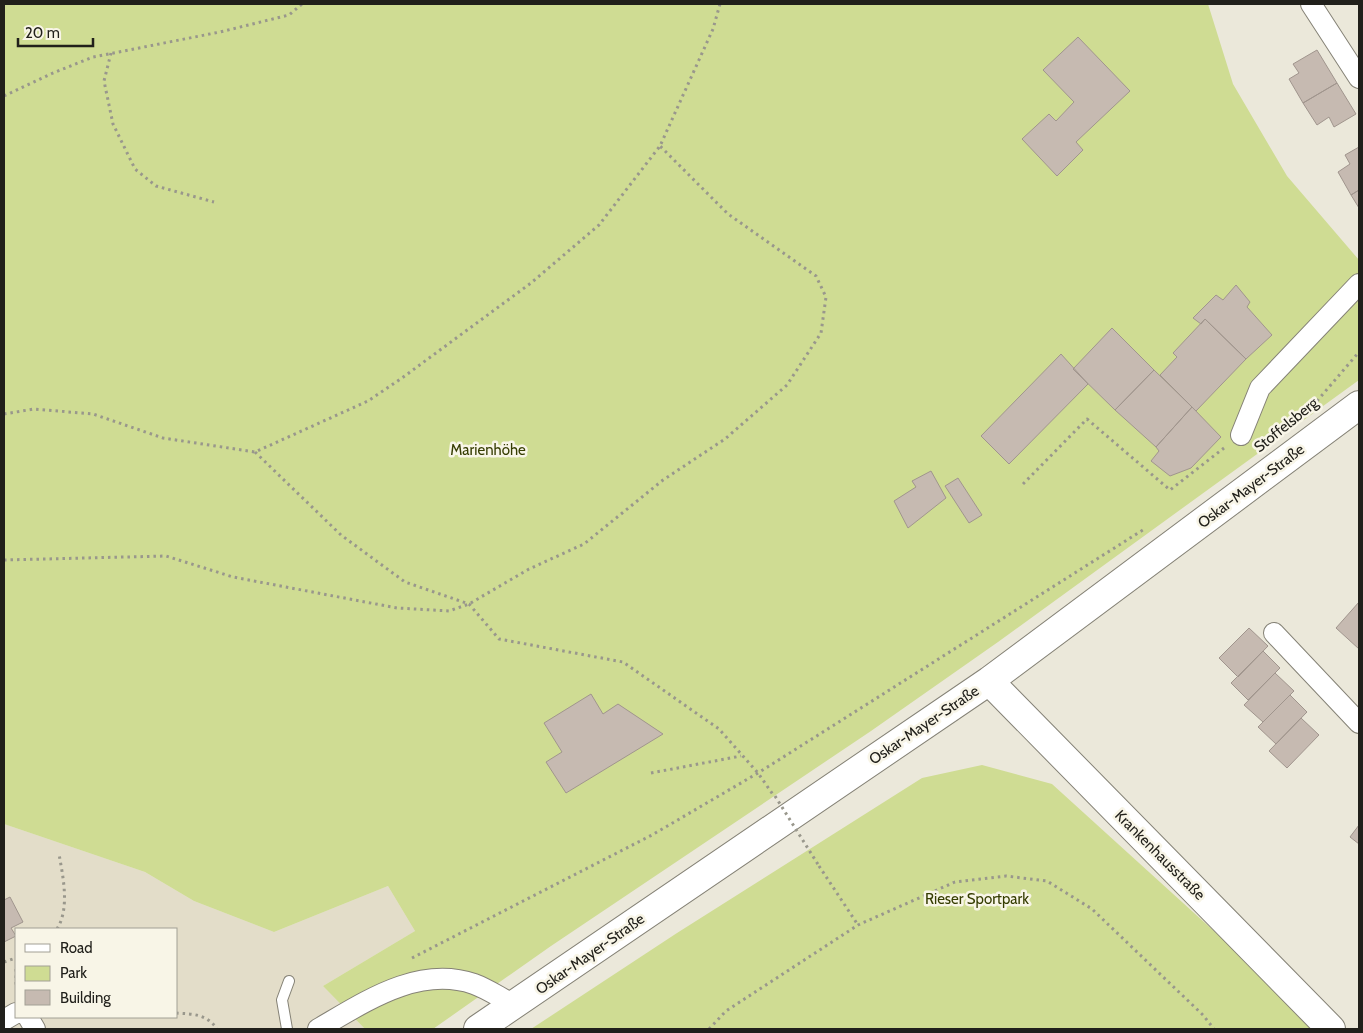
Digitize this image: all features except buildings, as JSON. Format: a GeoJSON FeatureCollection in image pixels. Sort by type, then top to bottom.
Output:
{"type":"FeatureCollection","features":[{"type":"Feature","properties":{"kind":"main road","name":"Oskar-Mayer-Straße"},"geometry":{"type":"LineString","coordinates":[[478,1029],[988,681],[1359,405]]}},
{"type":"Feature","properties":{"kind":"main road","name":"Krankenhausstraße"},"geometry":{"type":"LineString","coordinates":[[988,681],[1331,1029]]}},
{"type":"Feature","properties":{"kind":"street"},"geometry":{"type":"LineString","coordinates":[[1311,4],[1358,68]]}},
{"type":"Feature","properties":{"kind":"street","name":"Stoffelsberg"},"geometry":{"type":"LineString","coordinates":[[1241,436],[1260,388],[1359,284]]}},
{"type":"Feature","properties":{"kind":"street"},"geometry":{"type":"LineString","coordinates":[[1274,633],[1359,723]]}},
{"type":"Feature","properties":{"kind":"street"},"geometry":{"type":"LineString","coordinates":[[318,1029],[367,1000],[421,979],[440,978],[475,984],[515,1005]]}},
{"type":"Feature","properties":{"kind":"street"},"geometry":{"type":"LineString","coordinates":[[4,1020],[15,1014]]}},
{"type":"Feature","properties":{"kind":"lane"},"geometry":{"type":"LineString","coordinates":[[287,1029],[282,1000],[289,981]]}},
{"type":"Feature","properties":{"kind":"path"},"geometry":{"type":"LineString","coordinates":[[4,96],[53,72],[93,57],[220,32],[289,15],[302,4]]}},
{"type":"Feature","properties":{"kind":"path"},"geometry":{"type":"LineString","coordinates":[[4,414],[34,409],[93,414],[163,438],[255,452],[368,401],[531,283],[599,225],[660,146],[713,29],[720,4]]}},
{"type":"Feature","properties":{"kind":"path"},"geometry":{"type":"LineString","coordinates":[[111,53],[104,81],[113,124],[135,169],[156,186],[214,202]]}},
{"type":"Feature","properties":{"kind":"path"},"geometry":{"type":"LineString","coordinates":[[4,560],[166,556],[233,577],[397,608],[449,611],[469,604],[530,569],[584,544],[663,480],[725,439],[787,385],[821,333],[826,297],[816,276],[728,214],[660,146]]}},
{"type":"Feature","properties":{"kind":"path","name":"Stoffelsberg"},"geometry":{"type":"LineString","coordinates":[[1310,406],[1359,352]]}},
{"type":"Feature","properties":{"kind":"path"},"geometry":{"type":"LineString","coordinates":[[1023,484],[1087,419],[1170,490],[1241,436]]}},
{"type":"Feature","properties":{"kind":"path"},"geometry":{"type":"LineString","coordinates":[[255,452],[341,535],[405,582],[469,604],[500,639],[623,662],[719,729],[758,773],[775,796],[858,925]]}},
{"type":"Feature","properties":{"kind":"path"},"geometry":{"type":"LineString","coordinates":[[407,961],[643,839],[758,773],[1148,527]]}},
{"type":"Feature","properties":{"kind":"path"},"geometry":{"type":"LineString","coordinates":[[650,773],[741,756]]}},
{"type":"Feature","properties":{"kind":"path"},"geometry":{"type":"LineString","coordinates":[[56,928],[64,907],[64,881],[59,854]]}},
{"type":"Feature","properties":{"kind":"path"},"geometry":{"type":"LineString","coordinates":[[709,1029],[726,1011],[858,925],[955,882],[1006,876],[1047,881],[1092,909],[1203,1015],[1214,1029]]}},
{"type":"Feature","properties":{"kind":"path"},"geometry":{"type":"LineString","coordinates":[[178,1013],[200,1014],[211,1020],[217,1029]]}},
{"type":"Feature","properties":{"kind":"shaded area"},"geometry":{"type":"Polygon","coordinates":[[[4,824],[145,872],[194,901],[274,932],[388,886],[415,931],[323,986],[365,1029],[4,1029],[4,824]]]}},
{"type":"Feature","properties":{"kind":"green space","name":"Marienhöhe"},"geometry":{"type":"Polygon","coordinates":[[[4,4],[1208,4],[1233,84],[1287,176],[1359,260],[1359,380],[998,642],[871,731],[551,946],[433,1029],[365,1029],[323,986],[415,931],[388,886],[274,932],[194,901],[145,872],[4,824],[4,4]]]}},
{"type":"Feature","properties":{"kind":"green space","name":"Rieser Sportpark"},"geometry":{"type":"Polygon","coordinates":[[[982,765],[1052,784],[1322,1029],[531,1029],[677,933],[922,778],[982,765]]]}}]}
